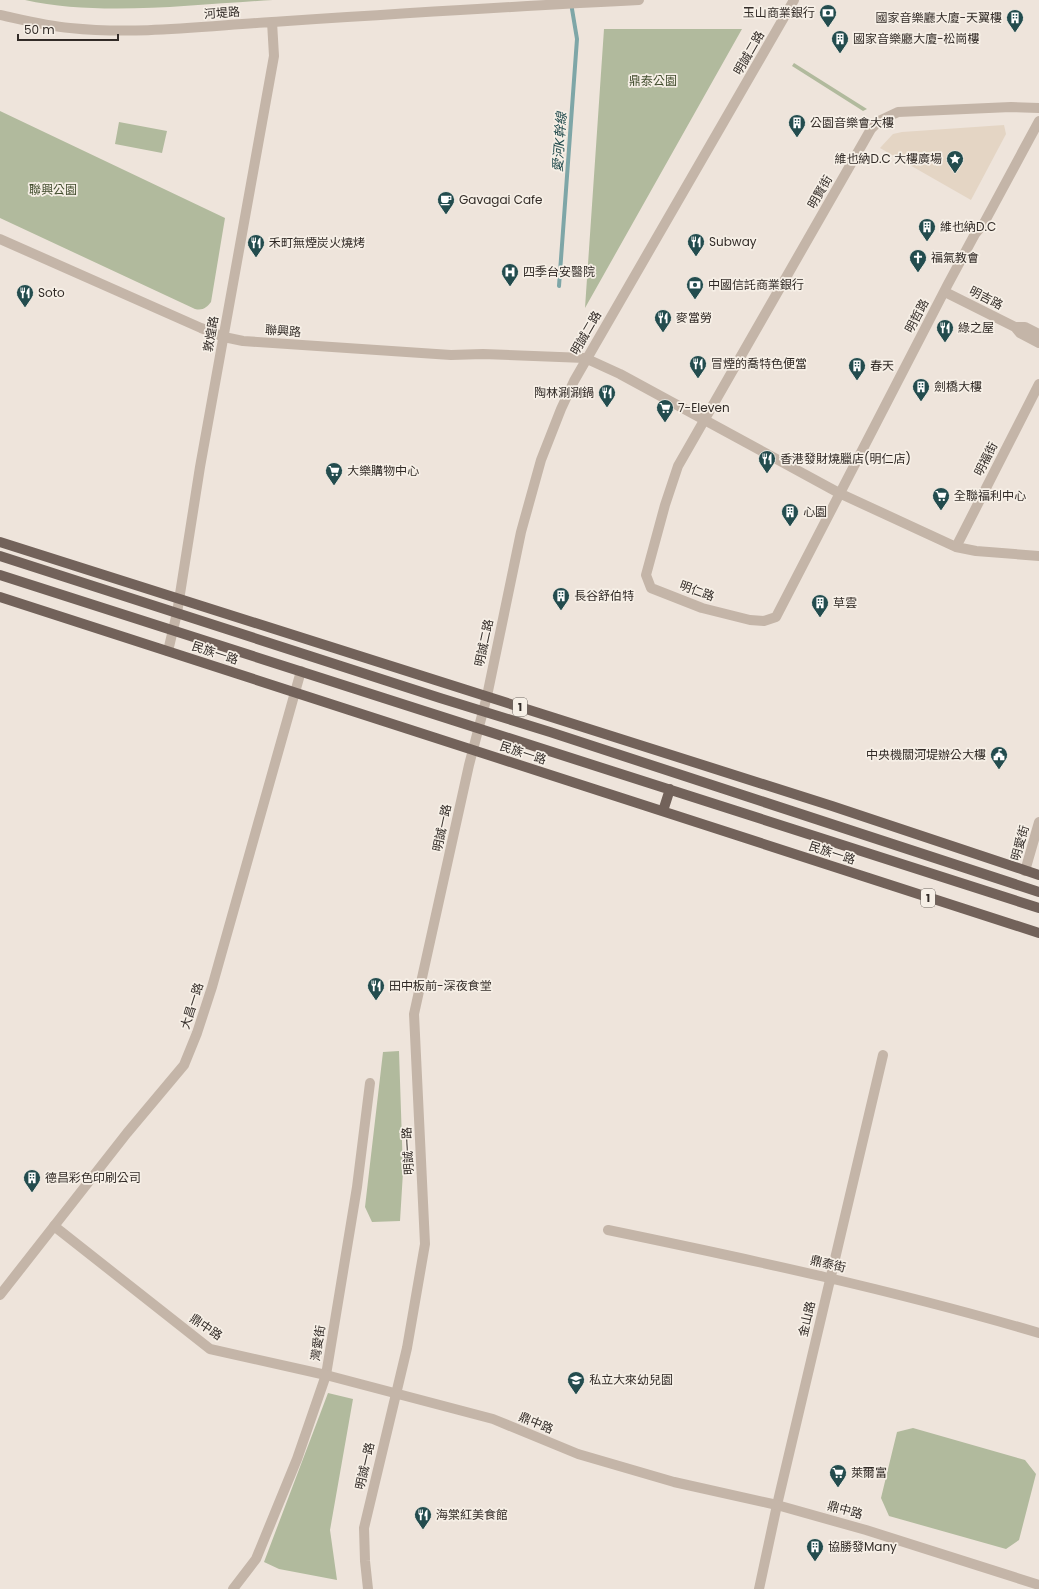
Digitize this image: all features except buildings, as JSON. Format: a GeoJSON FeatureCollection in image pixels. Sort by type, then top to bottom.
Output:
{"type":"FeatureCollection","features":[{"type":"Feature","properties":{"kind":"main road","name":"1"},"geometry":{"type":"LineString","coordinates":[[0,542],[684,759],[1039,875]]}},
{"type":"Feature","properties":{"kind":"main road","name":"1"},"geometry":{"type":"LineString","coordinates":[[0,556],[483,712],[550,732],[1039,892]]}},
{"type":"Feature","properties":{"kind":"main road","name":"民族一路"},"geometry":{"type":"LineString","coordinates":[[0,576],[1039,908]]}},
{"type":"Feature","properties":{"kind":"main road","name":"民族一路"},"geometry":{"type":"LineString","coordinates":[[0,597],[1039,933]]}},
{"type":"Feature","properties":{"kind":"main road"},"geometry":{"type":"LineString","coordinates":[[679,774],[684,759]]}},
{"type":"Feature","properties":{"kind":"main road"},"geometry":{"type":"LineString","coordinates":[[663,811],[670,789]]}},
{"type":"Feature","properties":{"kind":"street","name":"河堤路"},"geometry":{"type":"LineString","coordinates":[[0,14],[62,27],[126,30],[208,27],[549,4],[640,0]]}},
{"type":"Feature","properties":{"kind":"street","name":"明誠二路"},"geometry":{"type":"LineString","coordinates":[[483,712],[521,532],[539,467],[561,409],[585,358],[794,0]]}},
{"type":"Feature","properties":{"kind":"street","name":"敦煌路"},"geometry":{"type":"LineString","coordinates":[[168,651],[180,599],[200,467],[274,56],[272,22]]}},
{"type":"Feature","properties":{"kind":"street","name":"明賢街"},"geometry":{"type":"LineString","coordinates":[[704,418],[871,130],[879,120],[898,112],[1011,107],[1039,108]]}},
{"type":"Feature","properties":{"kind":"street","name":"明哲路"},"geometry":{"type":"LineString","coordinates":[[1021,154],[1026,136],[1039,108]]}},
{"type":"Feature","properties":{"kind":"street","name":"明哲路"},"geometry":{"type":"LineString","coordinates":[[839,493],[945,292],[1039,121]]}},
{"type":"Feature","properties":{"kind":"street","name":"聯興路"},"geometry":{"type":"LineString","coordinates":[[0,239],[224,337],[248,342],[441,354],[585,358]]}},
{"type":"Feature","properties":{"kind":"street","name":"明吉路"},"geometry":{"type":"LineString","coordinates":[[945,292],[1015,327],[1020,333],[1039,343]]}},
{"type":"Feature","properties":{"kind":"street","name":"明吉路"},"geometry":{"type":"LineString","coordinates":[[1015,327],[1025,327],[1039,334]]}},
{"type":"Feature","properties":{"kind":"street"},"geometry":{"type":"LineString","coordinates":[[585,358],[620,374],[704,418],[839,493],[956,547],[976,551],[1039,556]]}},
{"type":"Feature","properties":{"kind":"street","name":"明福街"},"geometry":{"type":"LineString","coordinates":[[956,547],[1039,384]]}},
{"type":"Feature","properties":{"kind":"street","name":"明仁路"},"geometry":{"type":"LineString","coordinates":[[704,418],[678,466],[665,505],[646,575],[651,588],[702,608],[750,620],[764,621],[776,617],[839,493]]}},
{"type":"Feature","properties":{"kind":"street","name":"大昌一路"},"geometry":{"type":"LineString","coordinates":[[0,1295],[127,1133],[184,1065],[197,1033],[212,986],[301,671]]}},
{"type":"Feature","properties":{"kind":"street","name":"明誠一路"},"geometry":{"type":"LineString","coordinates":[[368,1589],[364,1528],[395,1393],[408,1348],[425,1244],[414,1014],[473,750],[483,712]]}},
{"type":"Feature","properties":{"kind":"street","name":"明愛街"},"geometry":{"type":"LineString","coordinates":[[1026,871],[1039,822]]}},
{"type":"Feature","properties":{"kind":"street","name":"金山路"},"geometry":{"type":"LineString","coordinates":[[759,1589],[777,1506],[883,1055]]}},
{"type":"Feature","properties":{"kind":"street","name":"灣愛街"},"geometry":{"type":"LineString","coordinates":[[233,1589],[256,1559],[297,1459],[326,1375],[357,1187],[370,1083]]}},
{"type":"Feature","properties":{"kind":"street","name":"鼎中路"},"geometry":{"type":"LineString","coordinates":[[54,1226],[210,1349],[326,1375],[493,1419],[578,1454],[674,1482],[777,1506],[866,1530],[1039,1585]]}},
{"type":"Feature","properties":{"kind":"street","name":"鼎泰街"},"geometry":{"type":"LineString","coordinates":[[608,1230],[830,1278],[942,1306],[1039,1333]]}},
{"type":"Feature","properties":{"kind":"green space"},"geometry":{"type":"Polygon","coordinates":[[[25,0],[273,0],[117,9],[54,5],[25,0]]]}},
{"type":"Feature","properties":{"kind":"green space","name":"鼎泰公園"},"geometry":{"type":"Polygon","coordinates":[[[604,29],[742,29],[585,308],[604,29]]]}},
{"type":"Feature","properties":{"kind":"green space"},"geometry":{"type":"Polygon","coordinates":[[[794,63],[867,109],[863,111],[792,66],[794,63]]]}},
{"type":"Feature","properties":{"kind":"green space","name":"聯興公園"},"geometry":{"type":"Polygon","coordinates":[[[0,111],[225,218],[211,302],[203,309],[195,309],[0,218],[0,111]]]}},
{"type":"Feature","properties":{"kind":"green space"},"geometry":{"type":"Polygon","coordinates":[[[119,122],[167,131],[162,153],[115,144],[119,122]]]}},
{"type":"Feature","properties":{"kind":"green space"},"geometry":{"type":"Polygon","coordinates":[[[399,1051],[403,1172],[400,1221],[372,1222],[365,1207],[383,1052],[399,1051]]]}},
{"type":"Feature","properties":{"kind":"green space"},"geometry":{"type":"Polygon","coordinates":[[[328,1393],[353,1399],[330,1530],[337,1580],[279,1569],[264,1562],[328,1393]]]}},
{"type":"Feature","properties":{"kind":"green space"},"geometry":{"type":"Polygon","coordinates":[[[913,1428],[1025,1460],[1036,1474],[1019,1540],[1006,1549],[889,1516],[881,1498],[897,1432],[913,1428]]]}},
{"type":"Feature","properties":{"kind":"shaded area","name":"維也納D.C 大樓廣場"},"geometry":{"type":"Polygon","coordinates":[[[1004,125],[1006,134],[971,200],[880,148],[893,134],[902,132],[1004,125]]]}},
{"type":"Feature","properties":{"kind":"waterway","name":"愛河K幹線"},"geometry":{"type":"LineString","coordinates":[[559,286],[577,39],[571,3]]}},
{"type":"Feature","properties":{"kind":"place","name":"玉山商業銀行"},"geometry":{"type":"Point","coordinates":[828,28]}},
{"type":"Feature","properties":{"kind":"place","name":"國家音樂廳大廈-天翼樓"},"geometry":{"type":"Point","coordinates":[1015,33]}},
{"type":"Feature","properties":{"kind":"place","name":"國家音樂廳大廈-松崗樓"},"geometry":{"type":"Point","coordinates":[840,54]}},
{"type":"Feature","properties":{"kind":"place","name":"公園音樂會大樓"},"geometry":{"type":"Point","coordinates":[797,138]}},
{"type":"Feature","properties":{"kind":"place","name":"維也納D.C 大樓廣場"},"geometry":{"type":"Point","coordinates":[955,174]}},
{"type":"Feature","properties":{"kind":"place","name":"Gavagai Cafe"},"geometry":{"type":"Point","coordinates":[446,215]}},
{"type":"Feature","properties":{"kind":"place","name":"維也納D.C"},"geometry":{"type":"Point","coordinates":[927,242]}},
{"type":"Feature","properties":{"kind":"place","name":"Subway"},"geometry":{"type":"Point","coordinates":[696,257]}},
{"type":"Feature","properties":{"kind":"place","name":"禾町無煙炭火燒烤"},"geometry":{"type":"Point","coordinates":[256,258]}},
{"type":"Feature","properties":{"kind":"place","name":"福氣教會"},"geometry":{"type":"Point","coordinates":[918,273]}},
{"type":"Feature","properties":{"kind":"place","name":"四季台安醫院"},"geometry":{"type":"Point","coordinates":[510,287]}},
{"type":"Feature","properties":{"kind":"place","name":"中國信託商業銀行"},"geometry":{"type":"Point","coordinates":[695,300]}},
{"type":"Feature","properties":{"kind":"place","name":"Soto"},"geometry":{"type":"Point","coordinates":[25,308]}},
{"type":"Feature","properties":{"kind":"place","name":"麥當勞"},"geometry":{"type":"Point","coordinates":[663,333]}},
{"type":"Feature","properties":{"kind":"place","name":"綠之屋"},"geometry":{"type":"Point","coordinates":[945,343]}},
{"type":"Feature","properties":{"kind":"place","name":"冒煙的喬特色便當"},"geometry":{"type":"Point","coordinates":[698,379]}},
{"type":"Feature","properties":{"kind":"place","name":"春天"},"geometry":{"type":"Point","coordinates":[857,381]}},
{"type":"Feature","properties":{"kind":"place","name":"劍橋大樓"},"geometry":{"type":"Point","coordinates":[921,402]}},
{"type":"Feature","properties":{"kind":"place","name":"陶林涮涮鍋"},"geometry":{"type":"Point","coordinates":[607,408]}},
{"type":"Feature","properties":{"kind":"place","name":"7-Eleven"},"geometry":{"type":"Point","coordinates":[665,423]}},
{"type":"Feature","properties":{"kind":"place","name":"香港發財燒臘店(明仁店)"},"geometry":{"type":"Point","coordinates":[767,474]}},
{"type":"Feature","properties":{"kind":"place","name":"大樂購物中心"},"geometry":{"type":"Point","coordinates":[334,486]}},
{"type":"Feature","properties":{"kind":"place","name":"全聯福利中心"},"geometry":{"type":"Point","coordinates":[941,511]}},
{"type":"Feature","properties":{"kind":"place","name":"心園"},"geometry":{"type":"Point","coordinates":[790,527]}},
{"type":"Feature","properties":{"kind":"place","name":"長谷舒伯特"},"geometry":{"type":"Point","coordinates":[561,611]}},
{"type":"Feature","properties":{"kind":"place","name":"草雲"},"geometry":{"type":"Point","coordinates":[820,618]}},
{"type":"Feature","properties":{"kind":"place","name":"中央機關河堤辦公大樓"},"geometry":{"type":"Point","coordinates":[999,770]}},
{"type":"Feature","properties":{"kind":"place","name":"田中板前-深夜食堂"},"geometry":{"type":"Point","coordinates":[376,1001]}},
{"type":"Feature","properties":{"kind":"place","name":"德昌彩色印刷公司"},"geometry":{"type":"Point","coordinates":[32,1193]}},
{"type":"Feature","properties":{"kind":"place","name":"私立大來幼兒園"},"geometry":{"type":"Point","coordinates":[576,1395]}},
{"type":"Feature","properties":{"kind":"place","name":"萊爾富"},"geometry":{"type":"Point","coordinates":[838,1488]}},
{"type":"Feature","properties":{"kind":"place","name":"海棠紅美食館"},"geometry":{"type":"Point","coordinates":[423,1530]}},
{"type":"Feature","properties":{"kind":"place","name":"協勝發Many"},"geometry":{"type":"Point","coordinates":[815,1562]}}]}
